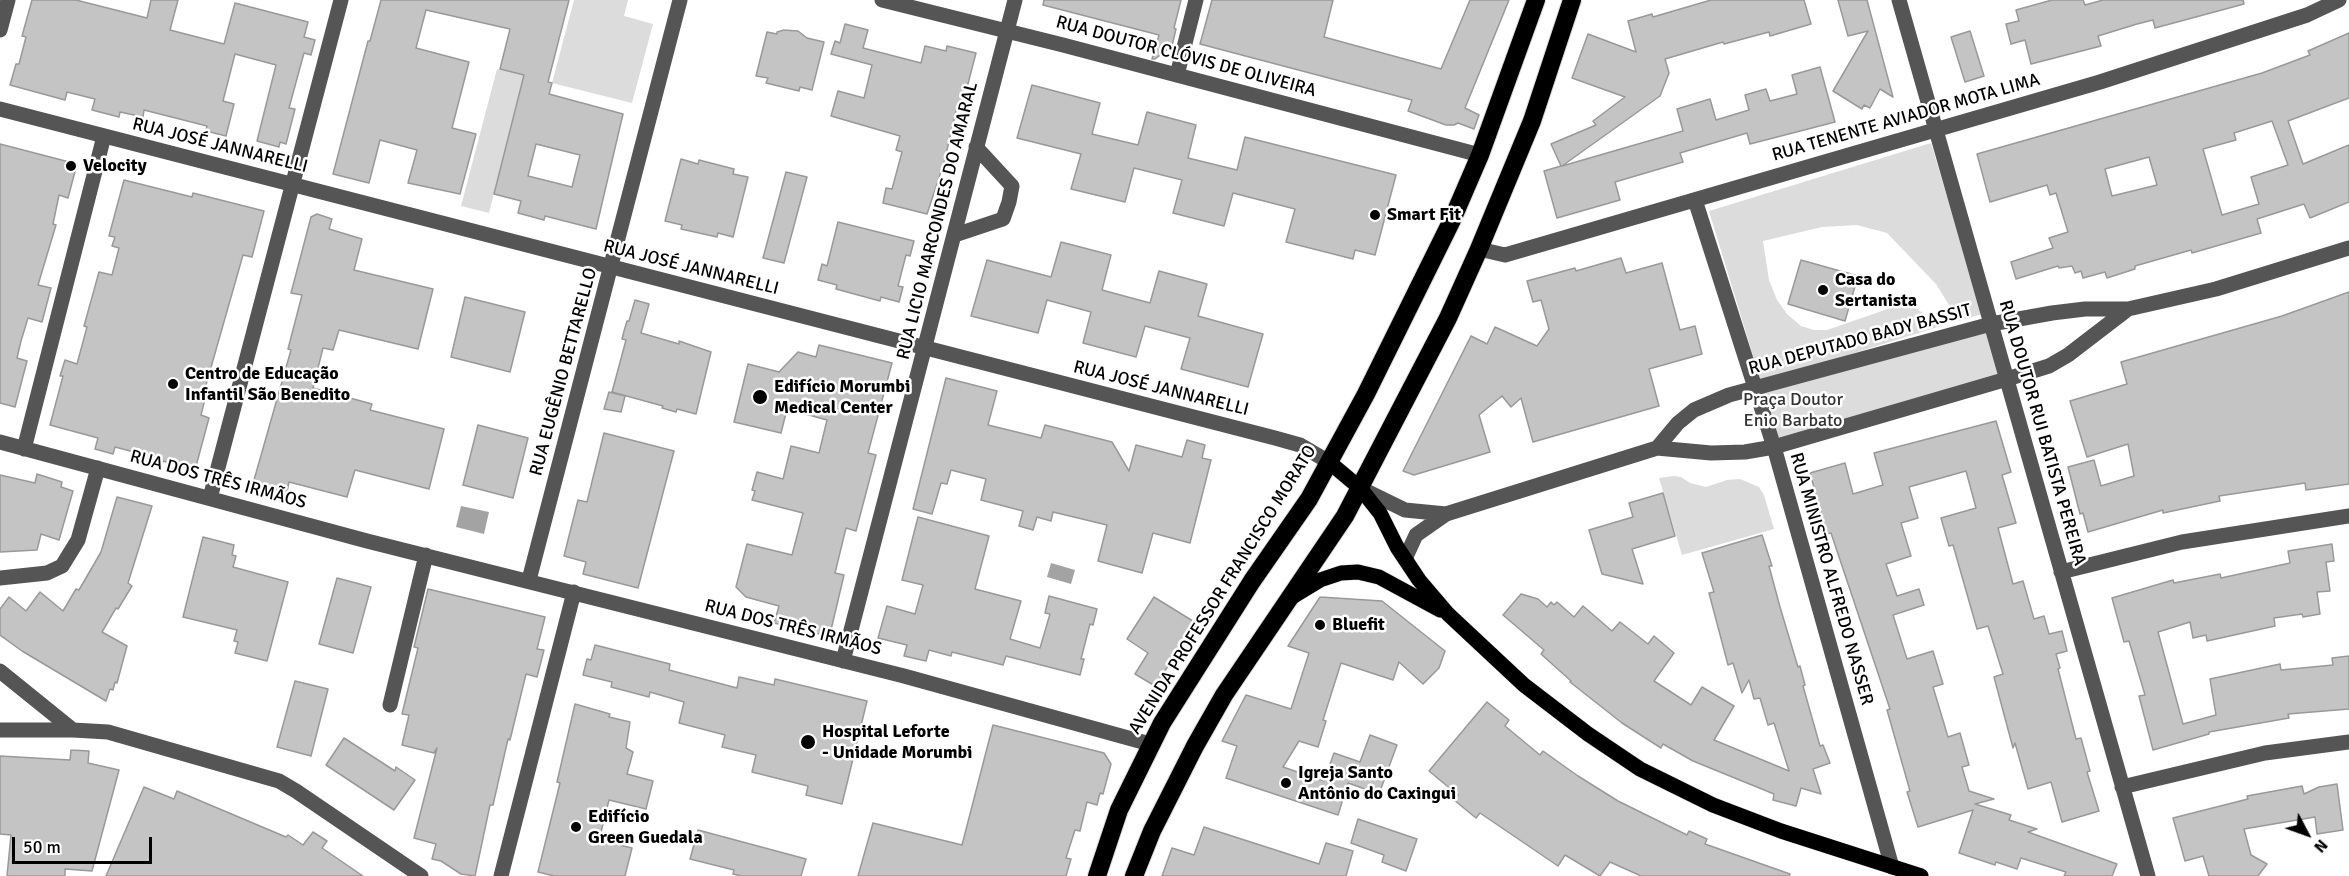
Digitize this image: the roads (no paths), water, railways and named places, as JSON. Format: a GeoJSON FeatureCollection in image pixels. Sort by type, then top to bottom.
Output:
{"type":"FeatureCollection","features":[{"type":"Feature","properties":{"kind":"highway","name":"AVENIDA PROFESSOR FRANCISCO MORATO"},"geometry":{"type":"LineString","coordinates":[[1097,876],[1119,810],[1150,744],[1206,653],[1309,499],[1366,394],[1447,230],[1480,155],[1536,0]]}},
{"type":"Feature","properties":{"kind":"highway"},"geometry":{"type":"LineString","coordinates":[[1134,876],[1152,831],[1195,746],[1224,695],[1292,597],[1360,488],[1448,318],[1532,121],[1572,0]]}},
{"type":"Feature","properties":{"kind":"main road","name":"RUA JOSÉ JANNARELLI"},"geometry":{"type":"LineString","coordinates":[[1329,462],[1360,488],[1380,513],[1405,559],[1448,615]]}},
{"type":"Feature","properties":{"kind":"main road"},"geometry":{"type":"LineString","coordinates":[[1292,597],[1320,579],[1341,573],[1358,572],[1379,577],[1448,615],[1524,685],[1588,734],[1640,769],[1733,812],[1781,831],[1921,876]]}},
{"type":"Feature","properties":{"kind":"street"},"geometry":{"type":"LineString","coordinates":[[0,30],[8,0]]}},
{"type":"Feature","properties":{"kind":"street"},"geometry":{"type":"LineString","coordinates":[[210,498],[341,0]]}},
{"type":"Feature","properties":{"kind":"street","name":"RUA EUGÊNIO BETTARELLO"},"geometry":{"type":"LineString","coordinates":[[530,580],[680,0]]}},
{"type":"Feature","properties":{"kind":"street","name":"RUA DOUTOR CLÓVIS DE OLIVEIRA"},"geometry":{"type":"LineString","coordinates":[[882,0],[1480,155]]}},
{"type":"Feature","properties":{"kind":"street","name":"RUA LICIO MARCONDES DO AMARAL"},"geometry":{"type":"LineString","coordinates":[[843,661],[1015,0]]}},
{"type":"Feature","properties":{"kind":"street"},"geometry":{"type":"LineString","coordinates":[[1177,75],[1196,0]]}},
{"type":"Feature","properties":{"kind":"street","name":"RUA DOUTOR RUI BATISTA PEREIRA"},"geometry":{"type":"LineString","coordinates":[[1899,0],[2148,876]]}},
{"type":"Feature","properties":{"kind":"street","name":"RUA TENENTE AVIADOR MOTA LIMA"},"geometry":{"type":"LineString","coordinates":[[1479,249],[1505,255],[1695,200],[2100,82],[2307,15],[2339,0]]}},
{"type":"Feature","properties":{"kind":"street","name":"RUA JOSÉ JANNARELLI"},"geometry":{"type":"LineString","coordinates":[[0,109],[1275,438],[1299,445],[1329,462]]}},
{"type":"Feature","properties":{"kind":"street"},"geometry":{"type":"LineString","coordinates":[[24,448],[104,136]]}},
{"type":"Feature","properties":{"kind":"street"},"geometry":{"type":"LineString","coordinates":[[955,235],[1003,219],[1009,202],[1012,186],[976,147]]}},
{"type":"Feature","properties":{"kind":"street","name":"RUA MINISTRO ALFREDO NASSER"},"geometry":{"type":"LineString","coordinates":[[1695,200],[1774,447],[1892,867]]}},
{"type":"Feature","properties":{"kind":"street","name":"RUA DEPUTADO BADY BASSIT"},"geometry":{"type":"LineString","coordinates":[[1657,448],[1678,423],[1694,410],[1721,398],[1991,324],[2085,309],[2128,309],[2216,289],[2349,248]]}},
{"type":"Feature","properties":{"kind":"street","name":"RUA DEPUTADO BADY BASSIT"},"geometry":{"type":"LineString","coordinates":[[1405,559],[1416,535],[1446,514],[1657,448],[1723,453],[1774,447],[2007,379],[2049,366],[2068,355],[2128,309]]}},
{"type":"Feature","properties":{"kind":"street","name":"RUA DOS TRÊS IRMÃOS"},"geometry":{"type":"LineString","coordinates":[[0,442],[426,555],[904,675],[1150,744]]}},
{"type":"Feature","properties":{"kind":"street"},"geometry":{"type":"LineString","coordinates":[[0,578],[47,573],[62,566],[78,540],[98,468]]}},
{"type":"Feature","properties":{"kind":"street","name":"RUA DEPUTADO BADY BASSIT"},"geometry":{"type":"LineString","coordinates":[[1360,488],[1405,510],[1446,514]]}},
{"type":"Feature","properties":{"kind":"street"},"geometry":{"type":"LineString","coordinates":[[2061,572],[2182,543],[2349,516]]}},
{"type":"Feature","properties":{"kind":"street"},"geometry":{"type":"LineString","coordinates":[[390,705],[426,555]]}},
{"type":"Feature","properties":{"kind":"street"},"geometry":{"type":"LineString","coordinates":[[501,876],[574,592]]}},
{"type":"Feature","properties":{"kind":"street"},"geometry":{"type":"LineString","coordinates":[[0,671],[73,730]]}},
{"type":"Feature","properties":{"kind":"street"},"geometry":{"type":"LineString","coordinates":[[0,730],[108,732],[279,781],[421,876]]}},
{"type":"Feature","properties":{"kind":"street"},"geometry":{"type":"LineString","coordinates":[[2122,787],[2265,753],[2349,742]]}},
{"type":"Feature","properties":{"kind":"place","name":"Velocity"},"geometry":{"type":"Point","coordinates":[71,166]}},
{"type":"Feature","properties":{"kind":"place","name":"Smart Fit"},"geometry":{"type":"Point","coordinates":[1375,215]}},
{"type":"Feature","properties":{"kind":"place","name":"Casa do Sertanista"},"geometry":{"type":"Point","coordinates":[1823,290]}},
{"type":"Feature","properties":{"kind":"place","name":"Centro de Educação Infantil São Benedito"},"geometry":{"type":"Point","coordinates":[173,384]}},
{"type":"Feature","properties":{"kind":"place","name":"Edifício Morumbi Medical Center"},"geometry":{"type":"Point","coordinates":[760,397]}},
{"type":"Feature","properties":{"kind":"place","name":"Bluefit"},"geometry":{"type":"Point","coordinates":[1320,625]}},
{"type":"Feature","properties":{"kind":"place","name":"Hospital Leforte - Unidade Morumbi"},"geometry":{"type":"Point","coordinates":[808,742]}},
{"type":"Feature","properties":{"kind":"place","name":"Igreja Santo Antônio do Caxingui"},"geometry":{"type":"Point","coordinates":[1286,783]}},
{"type":"Feature","properties":{"kind":"place","name":"Edifício Green Guedala"},"geometry":{"type":"Point","coordinates":[576,827]}},
{"type":"Feature","properties":{"kind":"park label","name":"Praça Doutor Enio Barbato"},"geometry":{"type":"Point","coordinates":[1793,410]}}]}
